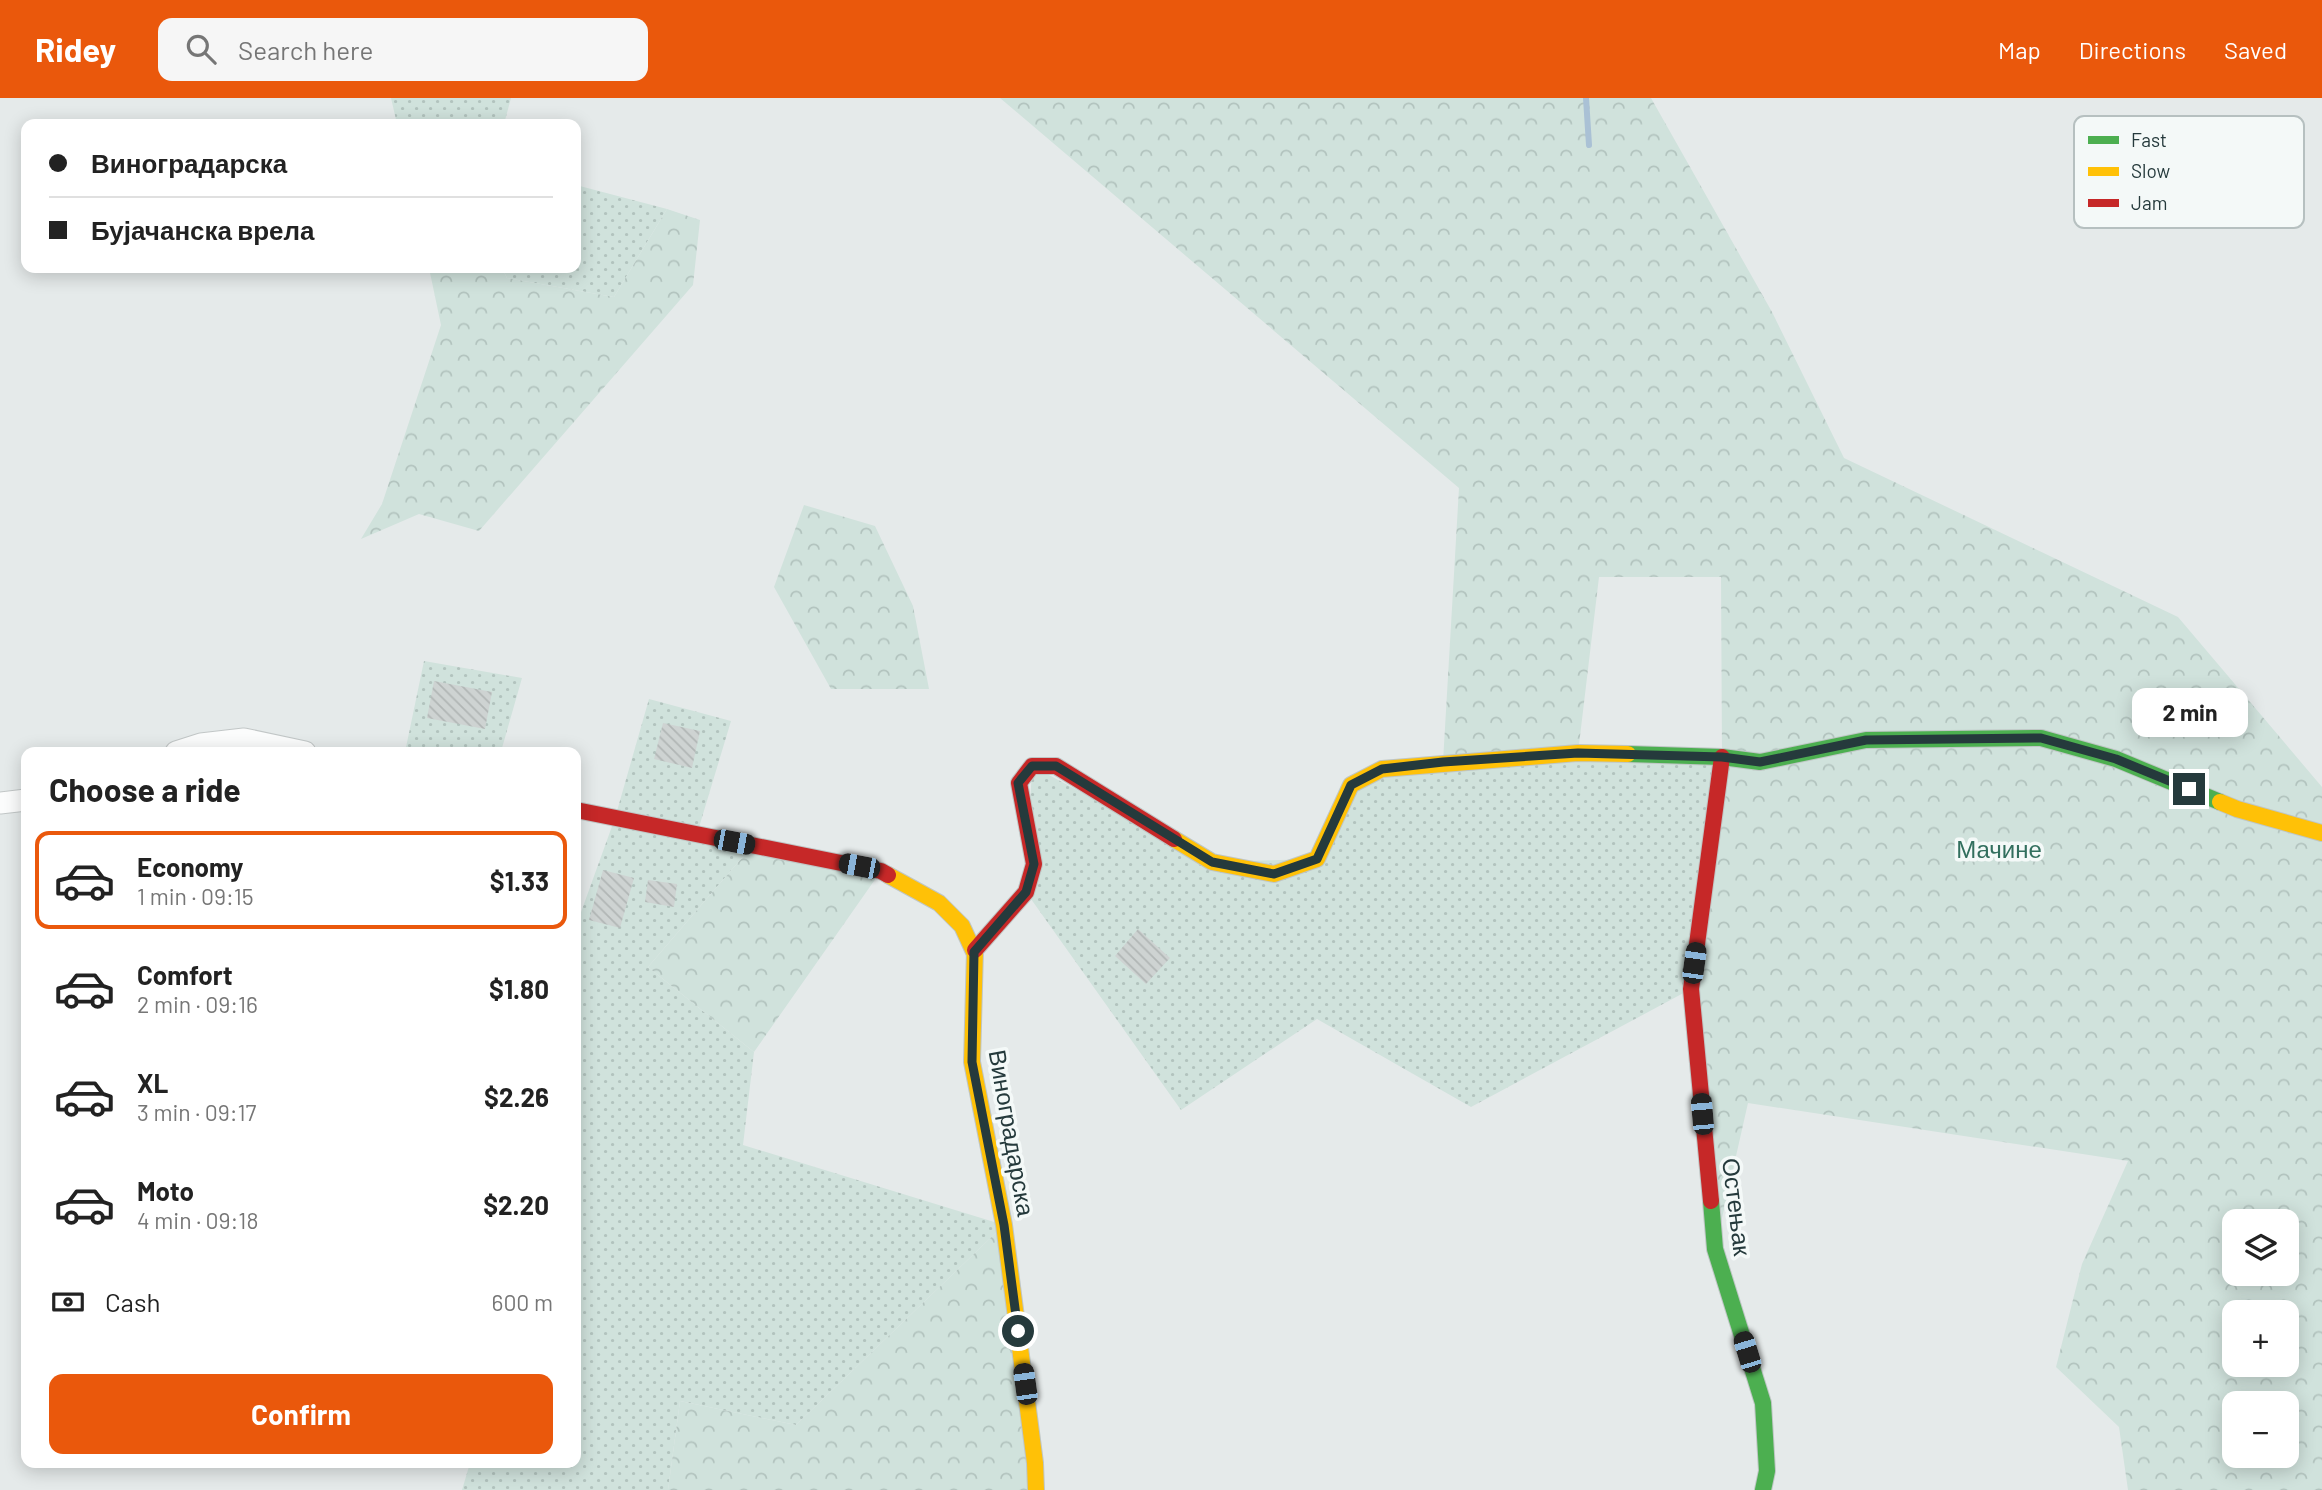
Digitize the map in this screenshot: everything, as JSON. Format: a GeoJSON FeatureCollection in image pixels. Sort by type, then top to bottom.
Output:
{"type":"FeatureCollection","features":[{"type":"Feature","properties":{"kind":"street"},"geometry":{"type":"LineString","coordinates":[[581,811],[880,871],[939,904],[962,926],[974,952],[1026,892],[1034,864],[1018,783],[1032,766],[1056,766],[1212,862],[1274,874],[1317,859],[1351,785],[1382,769],[1578,753],[1722,757],[1760,762],[1866,740],[2041,738],[2116,759],[2237,809],[2322,833]]}},
{"type":"Feature","properties":{"kind":"street"},"geometry":{"type":"LineString","coordinates":[[192,747],[244,739],[282,747]]}},
{"type":"Feature","properties":{"kind":"street","name":"Остењак"},"geometry":{"type":"LineString","coordinates":[[1722,757],[1691,989],[1715,1249],[1763,1403],[1767,1471],[1763,1490]]}},
{"type":"Feature","properties":{"kind":"street"},"geometry":{"type":"LineString","coordinates":[[0,803],[21,801]]}},
{"type":"Feature","properties":{"kind":"street","name":"Виноградарска"},"geometry":{"type":"LineString","coordinates":[[974,952],[972,1062],[1004,1225],[1035,1463],[1036,1490]]}},
{"type":"Feature","properties":{"kind":"green space"},"geometry":{"type":"Polygon","coordinates":[[[391,98],[511,98],[505,119],[396,119],[391,98]]]}},
{"type":"Feature","properties":{"kind":"green space","name":"Мачине"},"geometry":{"type":"Polygon","coordinates":[[[1000,98],[1651,98],[1772,312],[1844,458],[2178,617],[2322,787],[2322,1490],[2128,1490],[2119,1427],[2056,1367],[2082,1264],[2128,1161],[1748,1103],[1715,1249],[1691,989],[1722,757],[1721,577],[1599,577],[1578,753],[1443,762],[1459,488],[1000,98]]]}},
{"type":"Feature","properties":{"kind":"green space"},"geometry":{"type":"Polygon","coordinates":[[[581,186],[667,209],[614,297],[507,278],[504,273],[581,273],[581,186]]]}},
{"type":"Feature","properties":{"kind":"green space"},"geometry":{"type":"Polygon","coordinates":[[[667,209],[700,220],[693,285],[479,531],[419,514],[361,539],[382,504],[441,325],[430,273],[504,273],[507,278],[614,297],[667,209]]]}},
{"type":"Feature","properties":{"kind":"green space"},"geometry":{"type":"Polygon","coordinates":[[[804,505],[875,526],[913,606],[929,689],[831,689],[774,587],[804,505]]]}},
{"type":"Feature","properties":{"kind":"green space"},"geometry":{"type":"Polygon","coordinates":[[[424,661],[522,678],[502,747],[406,747],[424,661]]]}},
{"type":"Feature","properties":{"kind":"green space"},"geometry":{"type":"Polygon","coordinates":[[[649,699],[731,721],[697,834],[753,845],[648,967],[754,1052],[743,1145],[1004,1225],[796,1425],[680,1401],[668,1490],[462,1490],[469,1468],[581,1468],[581,912],[615,818],[649,699]]]}},
{"type":"Feature","properties":{"kind":"green space"},"geometry":{"type":"Polygon","coordinates":[[[1722,757],[1691,989],[1471,1107],[1317,1019],[1181,1110],[1026,892],[1032,766],[1212,862],[1317,859],[1351,785],[1382,769],[1722,757]]]}},
{"type":"Feature","properties":{"kind":"green space"},"geometry":{"type":"Polygon","coordinates":[[[753,845],[881,871],[754,1052],[648,967],[753,845]]]}},
{"type":"Feature","properties":{"kind":"green space"},"geometry":{"type":"Polygon","coordinates":[[[1004,1225],[1036,1490],[668,1490],[680,1401],[796,1425],[1004,1225]]]}},
{"type":"Feature","properties":{"kind":"building"},"geometry":{"type":"Polygon","coordinates":[[[434,681],[492,692],[485,729],[427,718],[434,681]]]}},
{"type":"Feature","properties":{"kind":"building"},"geometry":{"type":"Polygon","coordinates":[[[663,723],[700,731],[692,768],[654,759],[663,723]]]}},
{"type":"Feature","properties":{"kind":"building"},"geometry":{"type":"Polygon","coordinates":[[[603,870],[634,878],[620,928],[589,920],[603,870]]]}},
{"type":"Feature","properties":{"kind":"building"},"geometry":{"type":"Polygon","coordinates":[[[648,880],[677,884],[674,907],[645,902],[648,880]]]}},
{"type":"Feature","properties":{"kind":"building"},"geometry":{"type":"Polygon","coordinates":[[[1138,929],[1170,958],[1146,984],[1115,956],[1138,929]]]}},
{"type":"Feature","properties":{"kind":"waterway"},"geometry":{"type":"LineString","coordinates":[[1586,98],[1589,145]]}},
{"type":"Feature","properties":{"kind":"traffic: fast"},"geometry":{"type":"LineString","coordinates":[[1628,754],[1722,757],[1760,762],[1866,740],[2041,738],[2116,759],[2220,802]]}},
{"type":"Feature","properties":{"kind":"traffic: fast"},"geometry":{"type":"LineString","coordinates":[[1711,1201],[1715,1249],[1763,1403],[1767,1471],[1763,1490]]}},
{"type":"Feature","properties":{"kind":"traffic: slow"},"geometry":{"type":"LineString","coordinates":[[1174,839],[1212,862],[1274,874],[1317,859],[1351,785],[1382,769],[1578,753],[1628,754]]}},
{"type":"Feature","properties":{"kind":"traffic: slow"},"geometry":{"type":"LineString","coordinates":[[2220,802],[2322,833]]}},
{"type":"Feature","properties":{"kind":"traffic: slow"},"geometry":{"type":"LineString","coordinates":[[888,875],[939,903],[962,926],[974,952]]}},
{"type":"Feature","properties":{"kind":"traffic: slow"},"geometry":{"type":"LineString","coordinates":[[975,950],[972,1062],[1004,1225],[1035,1463],[1036,1490]]}},
{"type":"Feature","properties":{"kind":"traffic: jam"},"geometry":{"type":"LineString","coordinates":[[1711,1201],[1691,989],[1722,757]]}},
{"type":"Feature","properties":{"kind":"traffic: jam"},"geometry":{"type":"LineString","coordinates":[[975,950],[1026,892],[1034,864],[1019,783],[1032,766],[1056,766],[1174,839]]}},
{"type":"Feature","properties":{"kind":"traffic: jam"},"geometry":{"type":"LineString","coordinates":[[581,811],[881,871],[888,875]]}},
{"type":"Feature","properties":{"kind":"route"},"geometry":{"type":"LineString","coordinates":[[1018,1331],[1004,1225],[972,1062],[974,952],[1026,892],[1034,864],[1018,783],[1032,766],[1056,766],[1212,862],[1274,874],[1317,859],[1351,785],[1382,769],[1443,762],[1578,753],[1722,757],[1760,762],[1866,740],[2041,738],[2116,759],[2189,789]]}}]}
